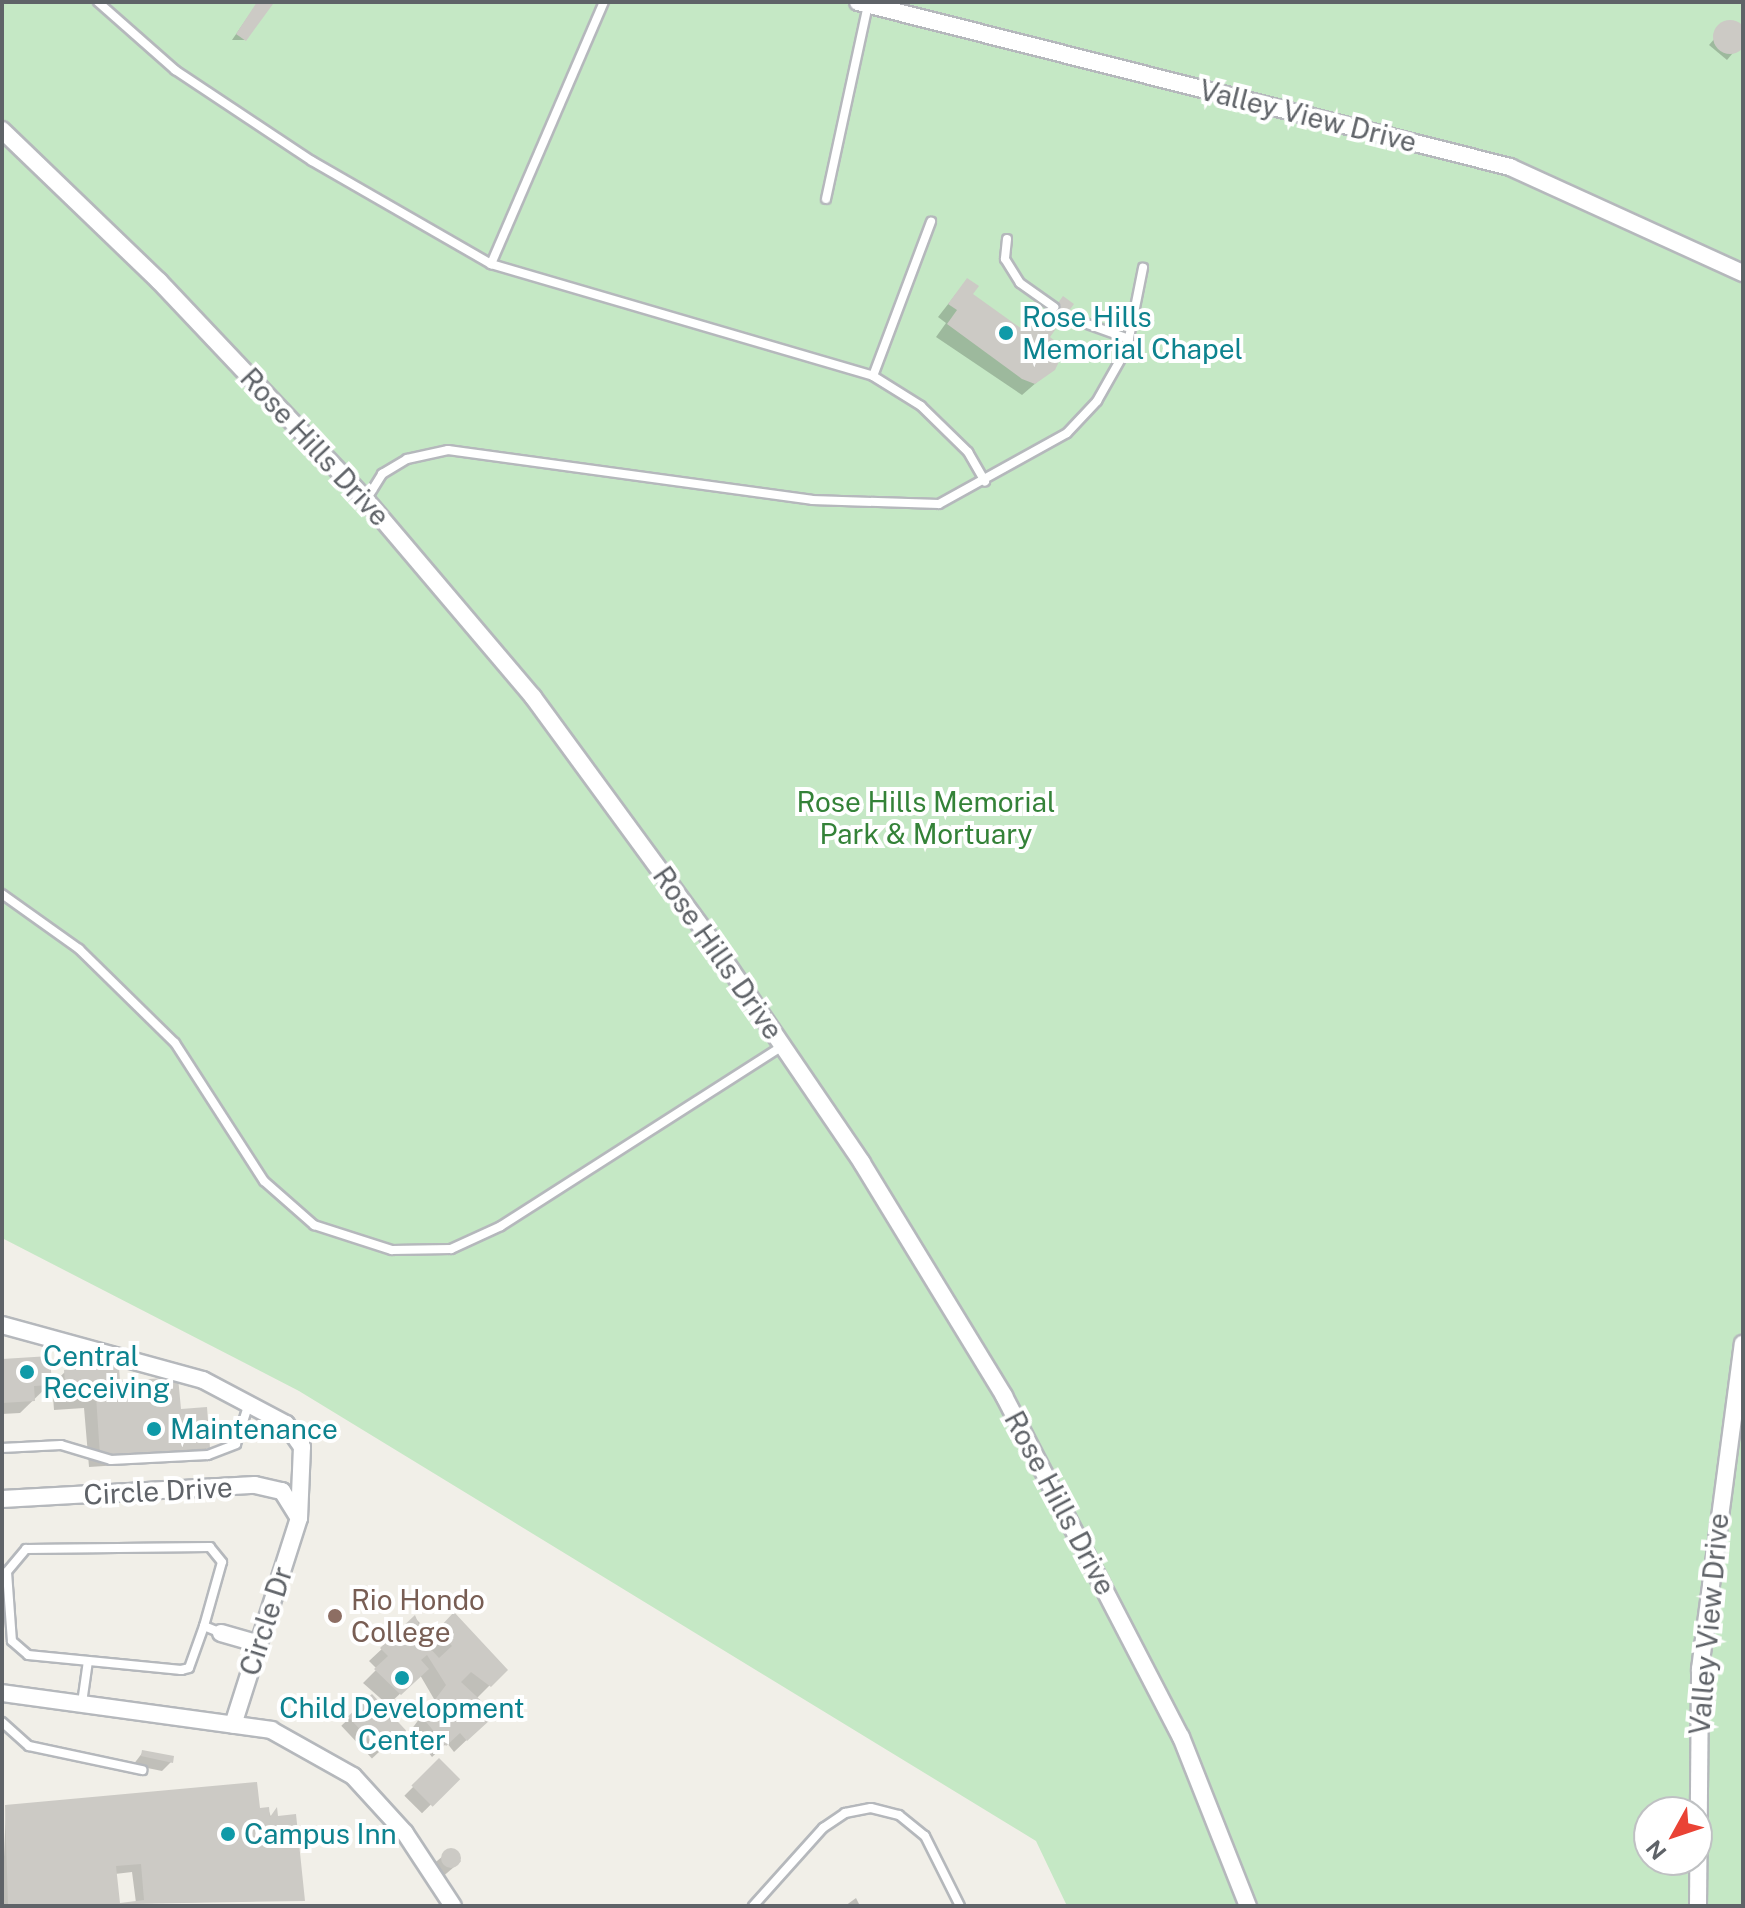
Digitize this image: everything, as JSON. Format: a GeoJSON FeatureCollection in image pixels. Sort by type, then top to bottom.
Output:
{"type":"FeatureCollection","features":[{"type":"Feature","properties":{"kind":"street","name":"Valley View Drive"},"geometry":{"type":"LineString","coordinates":[[863,3],[1510,167],[1743,273]]}},
{"type":"Feature","properties":{"kind":"street","name":"Rose Hills Drive"},"geometry":{"type":"LineString","coordinates":[[2,130],[159,281],[366,500],[562,734],[784,1046],[900,1222],[1068,1514],[1203,1784],[1248,1906]]}},
{"type":"Feature","properties":{"kind":"street","name":"Circle Dr"},"geometry":{"type":"LineString","coordinates":[[2,1325],[163,1364],[249,1403],[286,1424],[302,1447],[299,1518],[233,1725]]}},
{"type":"Feature","properties":{"kind":"street","name":"Valley View Drive"},"geometry":{"type":"LineString","coordinates":[[1698,1906],[1700,1669],[1743,1344]]}},
{"type":"Feature","properties":{"kind":"street","name":"Circle Drive"},"geometry":{"type":"LineString","coordinates":[[2,1499],[255,1485],[282,1491],[299,1518]]}},
{"type":"Feature","properties":{"kind":"street"},"geometry":{"type":"LineString","coordinates":[[221,1633],[259,1644]]}},
{"type":"Feature","properties":{"kind":"street"},"geometry":{"type":"LineString","coordinates":[[2,1693],[271,1730],[353,1776],[405,1833],[453,1906]]}},
{"type":"Feature","properties":{"kind":"lane"},"geometry":{"type":"LineString","coordinates":[[98,2],[212,95],[491,264],[873,376],[921,406],[968,452],[985,482]]}},
{"type":"Feature","properties":{"kind":"lane"},"geometry":{"type":"LineString","coordinates":[[491,264],[604,2]]}},
{"type":"Feature","properties":{"kind":"lane"},"geometry":{"type":"LineString","coordinates":[[826,199],[863,3]]}},
{"type":"Feature","properties":{"kind":"lane"},"geometry":{"type":"LineString","coordinates":[[873,376],[931,222]]}},
{"type":"Feature","properties":{"kind":"lane"},"geometry":{"type":"LineString","coordinates":[[1007,239],[1005,259],[1020,283],[1054,307]]}},
{"type":"Feature","properties":{"kind":"lane"},"geometry":{"type":"LineString","coordinates":[[366,500],[382,474],[407,459],[448,450],[885,507],[939,504],[985,482],[1067,433],[1097,401],[1129,339],[1143,268]]}},
{"type":"Feature","properties":{"kind":"lane"},"geometry":{"type":"LineString","coordinates":[[1065,316],[1129,339]]}},
{"type":"Feature","properties":{"kind":"lane"},"geometry":{"type":"LineString","coordinates":[[2,894],[79,949],[175,1043],[264,1181],[314,1225],[392,1250],[451,1249],[501,1226],[784,1046]]}},
{"type":"Feature","properties":{"kind":"lane"},"geometry":{"type":"LineString","coordinates":[[2,1448],[61,1445],[111,1460],[208,1455],[236,1444],[249,1403]]}},
{"type":"Feature","properties":{"kind":"lane"},"geometry":{"type":"LineString","coordinates":[[210,1547],[222,1562],[189,1668],[181,1670],[88,1661],[28,1655],[12,1641],[7,1572],[26,1549],[210,1547]]}},
{"type":"Feature","properties":{"kind":"lane"},"geometry":{"type":"LineString","coordinates":[[204,1626],[221,1633]]}},
{"type":"Feature","properties":{"kind":"lane"},"geometry":{"type":"LineString","coordinates":[[82,1704],[88,1661]]}},
{"type":"Feature","properties":{"kind":"lane"},"geometry":{"type":"LineString","coordinates":[[2,1722],[29,1746],[142,1770]]}},
{"type":"Feature","properties":{"kind":"lane"},"geometry":{"type":"LineString","coordinates":[[753,1906],[823,1828],[845,1813],[871,1808],[899,1815],[920,1830],[960,1906]]}},
{"type":"Feature","properties":{"kind":"green space","name":"Rose Hills Memorial Park & Mortuary"},"geometry":{"type":"Polygon","coordinates":[[[2,2],[1743,2],[1743,1906],[1067,1906],[1036,1841],[299,1391],[2,1238],[2,2]]]}},
{"type":"Feature","properties":{"kind":"building"},"geometry":{"type":"Polygon","coordinates":[[[257,2],[273,4],[246,41],[236,34],[257,2]]]}},
{"type":"Feature","properties":{"kind":"building"},"geometry":{"type":"Polygon","coordinates":[[[1730,20],[1742,25],[1747,37],[1742,49],[1730,54],[1718,49],[1713,37],[1718,25],[1730,20]]]}},
{"type":"Feature","properties":{"kind":"building","name":"Rose Hills Memorial Chapel"},"geometry":{"type":"Polygon","coordinates":[[[967,278],[979,286],[973,294],[1022,329],[1031,317],[1042,325],[1063,296],[1074,304],[1050,337],[1065,349],[1055,370],[1035,384],[1022,379],[947,324],[957,310],[948,304],[967,278]]]}},
{"type":"Feature","properties":{"kind":"building","name":"Central Receiving"},"geometry":{"type":"Polygon","coordinates":[[[50,1356],[52,1385],[34,1386],[35,1401],[2,1403],[2,1359],[50,1356]]]}},
{"type":"Feature","properties":{"kind":"building","name":"Maintenance"},"geometry":{"type":"Polygon","coordinates":[[[119,1366],[120,1381],[178,1377],[181,1409],[207,1407],[210,1448],[100,1456],[96,1396],[66,1398],[64,1370],[119,1366]]]}},
{"type":"Feature","properties":{"kind":"building","name":"Child Development Center"},"geometry":{"type":"Polygon","coordinates":[[[454,1612],[508,1670],[491,1687],[471,1672],[461,1682],[490,1709],[501,1710],[467,1741],[460,1733],[446,1746],[422,1717],[446,1685],[427,1655],[421,1660],[429,1669],[401,1695],[374,1669],[388,1656],[380,1648],[415,1615],[426,1642],[454,1612]],[[442,1635],[429,1647],[439,1658],[452,1646],[442,1635]]]}},
{"type":"Feature","properties":{"kind":"building"},"geometry":{"type":"Polygon","coordinates":[[[372,1694],[406,1731],[382,1753],[348,1717],[372,1694]]]}},
{"type":"Feature","properties":{"kind":"building"},"geometry":{"type":"Polygon","coordinates":[[[142,1750],[174,1756],[173,1763],[141,1756],[142,1750]]]}},
{"type":"Feature","properties":{"kind":"building"},"geometry":{"type":"Polygon","coordinates":[[[439,1758],[460,1779],[433,1807],[411,1786],[439,1758]]]}},
{"type":"Feature","properties":{"kind":"building"},"geometry":{"type":"Polygon","coordinates":[[[257,1782],[260,1808],[269,1807],[270,1817],[277,1807],[278,1816],[296,1814],[305,1901],[8,1906],[5,1805],[257,1782]],[[141,1864],[116,1866],[120,1903],[144,1900],[141,1864]]]}},
{"type":"Feature","properties":{"kind":"building"},"geometry":{"type":"Polygon","coordinates":[[[447,1848],[455,1848],[461,1858],[455,1868],[447,1868],[441,1862],[441,1854],[447,1848]]]}},
{"type":"Feature","properties":{"kind":"place","name":"Rose Hills Memorial Chapel"},"geometry":{"type":"Point","coordinates":[1006,333]}},
{"type":"Feature","properties":{"kind":"place","name":"Central Receiving"},"geometry":{"type":"Point","coordinates":[27,1372]}},
{"type":"Feature","properties":{"kind":"place","name":"Maintenance"},"geometry":{"type":"Point","coordinates":[154,1429]}},
{"type":"Feature","properties":{"kind":"place","name":"Rio Hondo College"},"geometry":{"type":"Point","coordinates":[335,1616]}},
{"type":"Feature","properties":{"kind":"place","name":"Child Development Center"},"geometry":{"type":"Point","coordinates":[402,1678]}},
{"type":"Feature","properties":{"kind":"place","name":"Campus Inn"},"geometry":{"type":"Point","coordinates":[228,1834]}}]}
